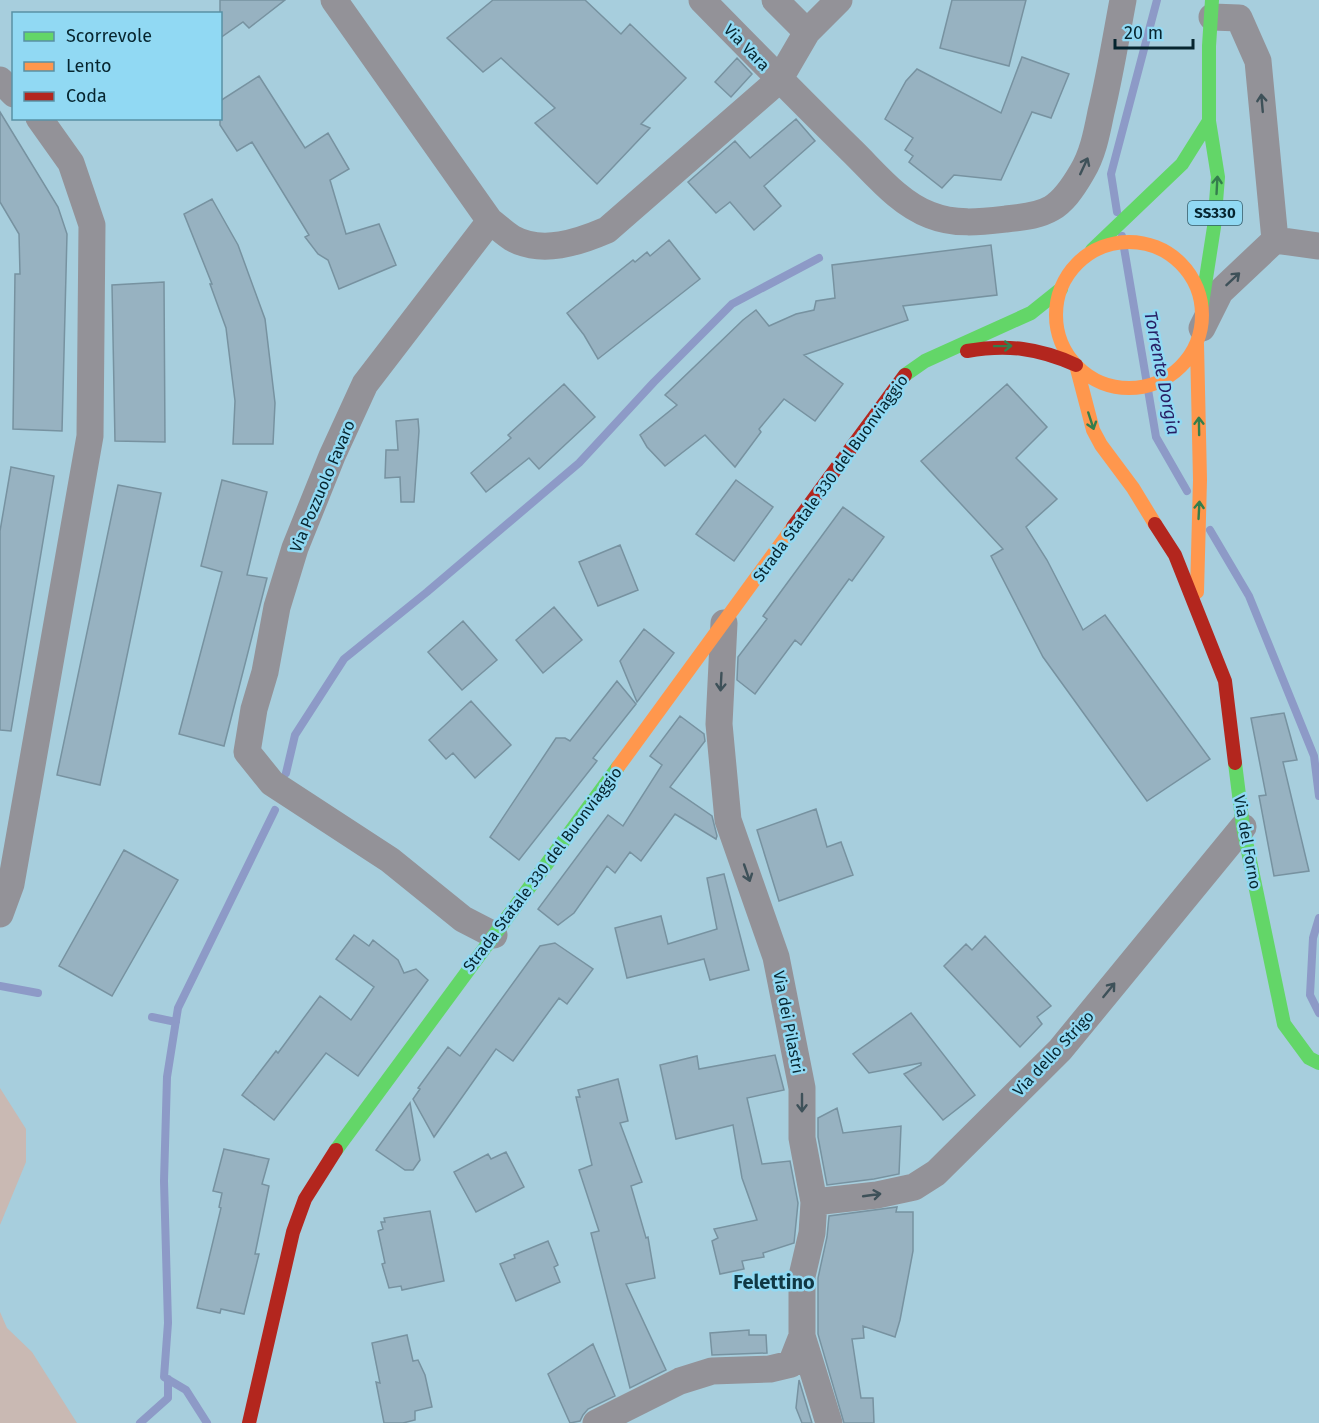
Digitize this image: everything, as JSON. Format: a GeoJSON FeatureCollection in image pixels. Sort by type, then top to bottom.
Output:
{"type":"FeatureCollection","features":[{"type":"Feature","properties":{"kind":"main road","name":"SS330"},"geometry":{"type":"LineString","coordinates":[[1209,120],[1182,164],[1134,210],[1108,241],[1087,255],[1070,272],[1061,289],[1057,301],[1057,328],[1067,354],[1088,376],[1103,384],[1120,388],[1137,388],[1165,379],[1186,362],[1200,326],[1214,228],[1218,177],[1209,120],[1209,46],[1212,8]]}},
{"type":"Feature","properties":{"kind":"main road"},"geometry":{"type":"LineString","coordinates":[[1108,241],[1140,242],[1155,246],[1182,264],[1199,291],[1200,326]]}},
{"type":"Feature","properties":{"kind":"main road","name":"SS330"},"geometry":{"type":"LineString","coordinates":[[925,361],[1031,313],[1061,289]]}},
{"type":"Feature","properties":{"kind":"main road","name":"Via del Forno"},"geometry":{"type":"LineString","coordinates":[[1197,609],[1200,326]]}},
{"type":"Feature","properties":{"kind":"main road","name":"SS330"},"geometry":{"type":"LineString","coordinates":[[925,361],[1003,345],[1039,350],[1076,365]]}},
{"type":"Feature","properties":{"kind":"main road","name":"Strada Statale 330 del Buonviaggio"},"geometry":{"type":"LineString","coordinates":[[249,1423],[293,1232],[305,1199],[347,1133],[907,372],[925,361]]}},
{"type":"Feature","properties":{"kind":"main road","name":"Via del Forno"},"geometry":{"type":"LineString","coordinates":[[1076,365],[1093,430],[1175,555],[1225,681],[1243,827],[1284,1024],[1309,1058],[1319,1063]]}},
{"type":"Feature","properties":{"kind":"street"},"geometry":{"type":"LineString","coordinates":[[334,0],[490,221],[513,239],[550,246],[577,243],[607,230],[779,80],[890,188],[914,208],[945,220],[963,222],[1030,217],[1048,212],[1062,201],[1083,171],[1095,141],[1123,0]]}},
{"type":"Feature","properties":{"kind":"street","name":"Via Vara"},"geometry":{"type":"LineString","coordinates":[[702,0],[779,80],[807,32],[839,0]]}},
{"type":"Feature","properties":{"kind":"street"},"geometry":{"type":"LineString","coordinates":[[775,0],[807,32]]}},
{"type":"Feature","properties":{"kind":"street"},"geometry":{"type":"LineString","coordinates":[[1212,8],[1239,18],[1258,61],[1275,240]]}},
{"type":"Feature","properties":{"kind":"street"},"geometry":{"type":"LineString","coordinates":[[0,80],[12,92]]}},
{"type":"Feature","properties":{"kind":"street"},"geometry":{"type":"LineString","coordinates":[[2,901],[11,884],[90,436],[92,225],[72,163],[40,120]]}},
{"type":"Feature","properties":{"kind":"street","name":"Via Pozzuolo Favaro"},"geometry":{"type":"LineString","coordinates":[[490,221],[365,384],[332,456],[295,548],[277,607],[265,672],[254,709],[247,752],[272,783],[390,860],[463,920],[494,935]]}},
{"type":"Feature","properties":{"kind":"street"},"geometry":{"type":"LineString","coordinates":[[1275,240],[1319,246]]}},
{"type":"Feature","properties":{"kind":"street"},"geometry":{"type":"LineString","coordinates":[[1200,326],[1220,292],[1275,240]]}},
{"type":"Feature","properties":{"kind":"street","name":"Via dei Pilastri"},"geometry":{"type":"LineString","coordinates":[[724,623],[719,724],[728,819],[776,957],[802,1088],[802,1138],[814,1202],[812,1233],[802,1276],[802,1336],[829,1423]]}},
{"type":"Feature","properties":{"kind":"street","name":"Via dello Strigo"},"geometry":{"type":"LineString","coordinates":[[814,1202],[877,1195],[914,1187],[936,1173],[1060,1050],[1243,827]]}},
{"type":"Feature","properties":{"kind":"street"},"geometry":{"type":"LineString","coordinates":[[596,1423],[680,1381],[701,1374],[712,1371],[770,1369],[791,1364],[802,1336]]}},
{"type":"Feature","properties":{"kind":"shaded area"},"geometry":{"type":"Polygon","coordinates":[[[0,1088],[26,1129],[26,1162],[0,1225],[0,1088]]]}},
{"type":"Feature","properties":{"kind":"shaded area"},"geometry":{"type":"Polygon","coordinates":[[[0,1312],[7,1328],[32,1352],[77,1423],[0,1423],[0,1312]]]}},
{"type":"Feature","properties":{"kind":"building"},"geometry":{"type":"Polygon","coordinates":[[[220,0],[285,0],[249,28],[243,22],[222,37],[222,12],[220,12],[220,0]]]}},
{"type":"Feature","properties":{"kind":"building"},"geometry":{"type":"Polygon","coordinates":[[[493,0],[585,0],[621,34],[630,24],[686,78],[641,124],[650,128],[597,184],[535,123],[555,108],[501,58],[483,72],[447,38],[493,0]]]}},
{"type":"Feature","properties":{"kind":"building"},"geometry":{"type":"Polygon","coordinates":[[[952,0],[1026,0],[1009,66],[940,48],[952,0]]]}},
{"type":"Feature","properties":{"kind":"building"},"geometry":{"type":"Polygon","coordinates":[[[1022,57],[1069,74],[1051,118],[1032,112],[1001,180],[954,175],[942,188],[909,162],[913,156],[905,150],[913,138],[885,119],[906,81],[917,69],[1001,113],[1022,57]]]}},
{"type":"Feature","properties":{"kind":"building"},"geometry":{"type":"Polygon","coordinates":[[[737,58],[752,74],[731,97],[715,82],[737,58]]]}},
{"type":"Feature","properties":{"kind":"building"},"geometry":{"type":"Polygon","coordinates":[[[259,76],[305,148],[328,133],[349,169],[330,180],[346,234],[379,224],[396,265],[339,289],[328,260],[318,254],[305,237],[309,235],[252,142],[237,151],[220,125],[222,100],[259,76]]]}},
{"type":"Feature","properties":{"kind":"building"},"geometry":{"type":"Polygon","coordinates":[[[0,112],[58,207],[67,234],[62,431],[13,429],[15,274],[20,274],[19,234],[0,202],[0,112]]]}},
{"type":"Feature","properties":{"kind":"building"},"geometry":{"type":"Polygon","coordinates":[[[796,119],[815,141],[764,186],[781,206],[754,230],[730,202],[716,213],[688,182],[735,141],[750,158],[796,119]]]}},
{"type":"Feature","properties":{"kind":"building"},"geometry":{"type":"Polygon","coordinates":[[[212,199],[238,245],[265,319],[275,403],[273,444],[233,444],[235,401],[226,328],[210,284],[212,284],[184,214],[212,199]]]}},
{"type":"Feature","properties":{"kind":"building"},"geometry":{"type":"Polygon","coordinates":[[[669,240],[700,279],[598,359],[584,335],[567,313],[633,260],[635,262],[647,252],[650,256],[669,240]]]}},
{"type":"Feature","properties":{"kind":"building"},"geometry":{"type":"Polygon","coordinates":[[[991,245],[997,295],[903,306],[908,320],[804,355],[843,384],[815,421],[784,399],[759,429],[761,432],[735,467],[705,435],[665,466],[647,447],[640,435],[677,405],[665,395],[756,310],[769,326],[796,314],[814,310],[816,301],[835,298],[832,265],[991,245]]]}},
{"type":"Feature","properties":{"kind":"building"},"geometry":{"type":"Polygon","coordinates":[[[164,282],[165,442],[115,441],[112,285],[164,282]]]}},
{"type":"Feature","properties":{"kind":"building"},"geometry":{"type":"Polygon","coordinates":[[[564,384],[595,417],[539,469],[529,458],[486,492],[471,473],[511,438],[508,435],[564,384]]]}},
{"type":"Feature","properties":{"kind":"building"},"geometry":{"type":"Polygon","coordinates":[[[1007,384],[1047,427],[1016,458],[1057,499],[1026,527],[1047,560],[1083,630],[1105,615],[1210,759],[1147,801],[1043,657],[991,556],[1003,549],[921,461],[1007,384]]]}},
{"type":"Feature","properties":{"kind":"building"},"geometry":{"type":"Polygon","coordinates":[[[418,419],[414,502],[401,502],[400,477],[385,478],[386,450],[398,450],[396,421],[418,419]]]}},
{"type":"Feature","properties":{"kind":"building"},"geometry":{"type":"Polygon","coordinates":[[[11,467],[54,476],[11,731],[0,730],[0,531],[11,467]]]}},
{"type":"Feature","properties":{"kind":"building"},"geometry":{"type":"Polygon","coordinates":[[[222,480],[267,492],[247,575],[267,578],[224,746],[179,734],[222,572],[201,566],[222,480]]]}},
{"type":"Feature","properties":{"kind":"building"},"geometry":{"type":"Polygon","coordinates":[[[736,480],[773,507],[734,561],[696,534],[736,480]]]}},
{"type":"Feature","properties":{"kind":"building"},"geometry":{"type":"Polygon","coordinates":[[[118,485],[161,493],[100,785],[57,775],[118,485]]]}},
{"type":"Feature","properties":{"kind":"building"},"geometry":{"type":"Polygon","coordinates":[[[843,507],[884,537],[852,581],[849,579],[801,645],[795,640],[755,694],[737,680],[738,657],[767,619],[763,616],[843,507]]]}},
{"type":"Feature","properties":{"kind":"building"},"geometry":{"type":"Polygon","coordinates":[[[620,545],[638,590],[598,606],[579,562],[620,545]]]}},
{"type":"Feature","properties":{"kind":"building"},"geometry":{"type":"Polygon","coordinates":[[[554,607],[582,640],[543,673],[516,640],[554,607]]]}},
{"type":"Feature","properties":{"kind":"building"},"geometry":{"type":"Polygon","coordinates":[[[463,621],[497,660],[462,690],[428,652],[463,621]]]}},
{"type":"Feature","properties":{"kind":"building"},"geometry":{"type":"Polygon","coordinates":[[[644,629],[674,653],[637,702],[620,661],[644,629]]]}},
{"type":"Feature","properties":{"kind":"building"},"geometry":{"type":"Polygon","coordinates":[[[617,681],[636,704],[593,758],[597,761],[519,860],[490,837],[556,738],[565,738],[570,741],[617,681]]]}},
{"type":"Feature","properties":{"kind":"building"},"geometry":{"type":"Polygon","coordinates":[[[471,701],[511,745],[475,778],[453,753],[446,759],[429,740],[471,701]]]}},
{"type":"Feature","properties":{"kind":"building"},"geometry":{"type":"Polygon","coordinates":[[[1284,713],[1297,760],[1283,762],[1309,871],[1274,876],[1259,796],[1266,795],[1251,718],[1284,713]]]}},
{"type":"Feature","properties":{"kind":"building"},"geometry":{"type":"Polygon","coordinates":[[[680,716],[704,734],[705,741],[670,787],[712,816],[716,839],[675,814],[641,861],[630,852],[615,873],[607,866],[574,913],[558,925],[538,909],[608,815],[623,826],[662,765],[650,756],[680,716]]]}},
{"type":"Feature","properties":{"kind":"building"},"geometry":{"type":"Polygon","coordinates":[[[816,809],[827,847],[841,842],[853,875],[779,901],[757,830],[816,809]]]}},
{"type":"Feature","properties":{"kind":"building"},"geometry":{"type":"Polygon","coordinates":[[[124,850],[178,880],[112,996],[59,966],[124,850]]]}},
{"type":"Feature","properties":{"kind":"building"},"geometry":{"type":"Polygon","coordinates":[[[724,874],[749,970],[710,980],[704,959],[627,978],[615,928],[661,916],[668,944],[717,929],[707,878],[724,874]]]}},
{"type":"Feature","properties":{"kind":"building"},"geometry":{"type":"Polygon","coordinates":[[[354,935],[369,946],[373,940],[398,960],[404,973],[416,969],[428,980],[358,1076],[326,1053],[274,1120],[242,1095],[276,1051],[278,1053],[320,996],[351,1020],[374,987],[336,959],[354,935]]]}},
{"type":"Feature","properties":{"kind":"building"},"geometry":{"type":"Polygon","coordinates":[[[985,936],[1051,1006],[1037,1017],[1042,1024],[1020,1047],[944,966],[966,944],[972,950],[985,936]]]}},
{"type":"Feature","properties":{"kind":"building"},"geometry":{"type":"Polygon","coordinates":[[[555,943],[593,969],[567,1004],[559,998],[513,1061],[496,1049],[434,1137],[413,1099],[420,1089],[418,1088],[448,1047],[460,1056],[540,946],[555,943]]]}},
{"type":"Feature","properties":{"kind":"building"},"geometry":{"type":"Polygon","coordinates":[[[911,1013],[975,1095],[943,1120],[904,1074],[921,1063],[869,1073],[853,1054],[911,1013]]]}},
{"type":"Feature","properties":{"kind":"building"},"geometry":{"type":"Polygon","coordinates":[[[775,1055],[784,1090],[747,1098],[762,1164],[790,1161],[798,1203],[794,1243],[763,1253],[764,1257],[742,1261],[744,1269],[720,1274],[712,1241],[718,1238],[714,1229],[757,1220],[742,1178],[733,1125],[676,1139],[660,1065],[697,1056],[699,1069],[775,1055]]]}},
{"type":"Feature","properties":{"kind":"building"},"geometry":{"type":"Polygon","coordinates":[[[618,1079],[628,1121],[620,1123],[642,1182],[631,1186],[646,1238],[648,1237],[655,1278],[626,1284],[666,1370],[630,1388],[591,1233],[599,1231],[579,1170],[592,1165],[576,1097],[580,1097],[578,1090],[618,1079]]]}},
{"type":"Feature","properties":{"kind":"building"},"geometry":{"type":"Polygon","coordinates":[[[410,1103],[420,1160],[413,1170],[405,1170],[376,1150],[410,1103]]]}},
{"type":"Feature","properties":{"kind":"building"},"geometry":{"type":"Polygon","coordinates":[[[837,1108],[843,1133],[901,1126],[899,1174],[827,1185],[818,1137],[818,1118],[837,1108]]]}},
{"type":"Feature","properties":{"kind":"building"},"geometry":{"type":"Polygon","coordinates":[[[224,1149],[269,1159],[262,1184],[269,1186],[255,1254],[259,1254],[244,1314],[221,1309],[220,1313],[197,1308],[221,1208],[219,1207],[222,1193],[213,1191],[224,1149]]]}},
{"type":"Feature","properties":{"kind":"building"},"geometry":{"type":"Polygon","coordinates":[[[506,1152],[524,1187],[476,1212],[454,1172],[488,1154],[491,1159],[506,1152]]]}},
{"type":"Feature","properties":{"kind":"building"},"geometry":{"type":"Polygon","coordinates":[[[897,1207],[896,1212],[913,1212],[913,1251],[900,1320],[895,1337],[863,1326],[864,1338],[852,1339],[861,1398],[873,1398],[874,1423],[844,1423],[818,1334],[818,1278],[829,1216],[897,1207]]]}},
{"type":"Feature","properties":{"kind":"building"},"geometry":{"type":"Polygon","coordinates":[[[430,1211],[444,1281],[402,1290],[401,1286],[389,1288],[382,1264],[385,1263],[378,1231],[383,1229],[381,1222],[385,1222],[384,1218],[430,1211]]]}},
{"type":"Feature","properties":{"kind":"building"},"geometry":{"type":"Polygon","coordinates":[[[548,1241],[558,1265],[554,1267],[560,1282],[516,1301],[500,1264],[515,1258],[514,1255],[548,1241]]]}},
{"type":"Feature","properties":{"kind":"building"},"geometry":{"type":"Polygon","coordinates":[[[749,1330],[749,1335],[766,1335],[767,1353],[712,1355],[710,1333],[749,1330]]]}},
{"type":"Feature","properties":{"kind":"building"},"geometry":{"type":"Polygon","coordinates":[[[407,1335],[413,1361],[418,1360],[425,1375],[432,1407],[415,1411],[415,1420],[403,1423],[384,1423],[376,1382],[380,1383],[372,1343],[407,1335]]]}},
{"type":"Feature","properties":{"kind":"building"},"geometry":{"type":"Polygon","coordinates":[[[593,1344],[615,1396],[588,1409],[580,1421],[570,1423],[548,1374],[593,1344]]]}},
{"type":"Feature","properties":{"kind":"building"},"geometry":{"type":"Polygon","coordinates":[[[799,1380],[812,1423],[802,1423],[796,1408],[799,1380]]]}},
{"type":"Feature","properties":{"kind":"waterway","name":"Torrente Dorgia"},"geometry":{"type":"LineString","coordinates":[[1117,212],[1111,174],[1157,0]]}},
{"type":"Feature","properties":{"kind":"waterway","name":"Torrente Dorgia"},"geometry":{"type":"LineString","coordinates":[[1122,236],[1156,437],[1187,491]]}},
{"type":"Feature","properties":{"kind":"waterway"},"geometry":{"type":"LineString","coordinates":[[286,773],[295,735],[344,659],[579,463],[654,382],[732,304],[819,258]]}},
{"type":"Feature","properties":{"kind":"waterway","name":"Torrente Dorgia"},"geometry":{"type":"LineString","coordinates":[[1210,530],[1249,596],[1314,756],[1319,796]]}},
{"type":"Feature","properties":{"kind":"waterway"},"geometry":{"type":"LineString","coordinates":[[207,1423],[186,1390],[164,1377],[168,1323],[164,1181],[167,1077],[178,1008],[275,810]]}},
{"type":"Feature","properties":{"kind":"waterway","name":"Torrente Dorgia"},"geometry":{"type":"LineString","coordinates":[[1319,918],[1313,938],[1310,995],[1319,1013]]}},
{"type":"Feature","properties":{"kind":"waterway"},"geometry":{"type":"LineString","coordinates":[[0,986],[38,993]]}},
{"type":"Feature","properties":{"kind":"waterway"},"geometry":{"type":"LineString","coordinates":[[152,1017],[176,1022]]}},
{"type":"Feature","properties":{"kind":"waterway"},"geometry":{"type":"LineString","coordinates":[[140,1423],[168,1398],[168,1379]]}},
{"type":"Feature","properties":{"kind":"traffic: fast"},"geometry":{"type":"LineString","coordinates":[[1202,304],[1214,227],[1218,177],[1209,121],[1209,46],[1212,0]]}},
{"type":"Feature","properties":{"kind":"traffic: fast"},"geometry":{"type":"LineString","coordinates":[[1092,250],[1182,164],[1209,121]]}},
{"type":"Feature","properties":{"kind":"traffic: fast"},"geometry":{"type":"LineString","coordinates":[[905,375],[925,361],[1031,313],[1061,289]]}},
{"type":"Feature","properties":{"kind":"traffic: fast"},"geometry":{"type":"LineString","coordinates":[[1235,763],[1243,827],[1284,1024],[1309,1058],[1319,1063]]}},
{"type":"Feature","properties":{"kind":"traffic: fast"},"geometry":{"type":"LineString","coordinates":[[336,1150],[618,767]]}},
{"type":"Feature","properties":{"kind":"traffic: slow"},"geometry":{"type":"LineString","coordinates":[[1129,242],[1157,247],[1181,263],[1197,287],[1202,315],[1197,343],[1181,367],[1157,383],[1129,388],[1101,383],[1077,367],[1061,343],[1056,315],[1061,287],[1077,263],[1101,247],[1129,242]]}},
{"type":"Feature","properties":{"kind":"traffic: slow"},"geometry":{"type":"LineString","coordinates":[[1197,344],[1200,480],[1197,592]]}},
{"type":"Feature","properties":{"kind":"traffic: slow"},"geometry":{"type":"LineString","coordinates":[[1076,365],[1093,430],[1155,524]]}},
{"type":"Feature","properties":{"kind":"traffic: slow"},"geometry":{"type":"LineString","coordinates":[[618,767],[793,527]]}},
{"type":"Feature","properties":{"kind":"traffic: jam"},"geometry":{"type":"LineString","coordinates":[[967,351],[996,348],[1023,349],[1036,351],[1076,365]]}},
{"type":"Feature","properties":{"kind":"traffic: jam"},"geometry":{"type":"LineString","coordinates":[[793,527],[905,375]]}},
{"type":"Feature","properties":{"kind":"traffic: jam"},"geometry":{"type":"LineString","coordinates":[[1155,524],[1175,555],[1225,681],[1235,763]]}},
{"type":"Feature","properties":{"kind":"traffic: jam"},"geometry":{"type":"LineString","coordinates":[[249,1423],[293,1232],[305,1199],[336,1150]]}},
{"type":"Feature","properties":{"kind":"district","name":"Felettino"},"geometry":{"type":"Point","coordinates":[774,1282]}}]}
